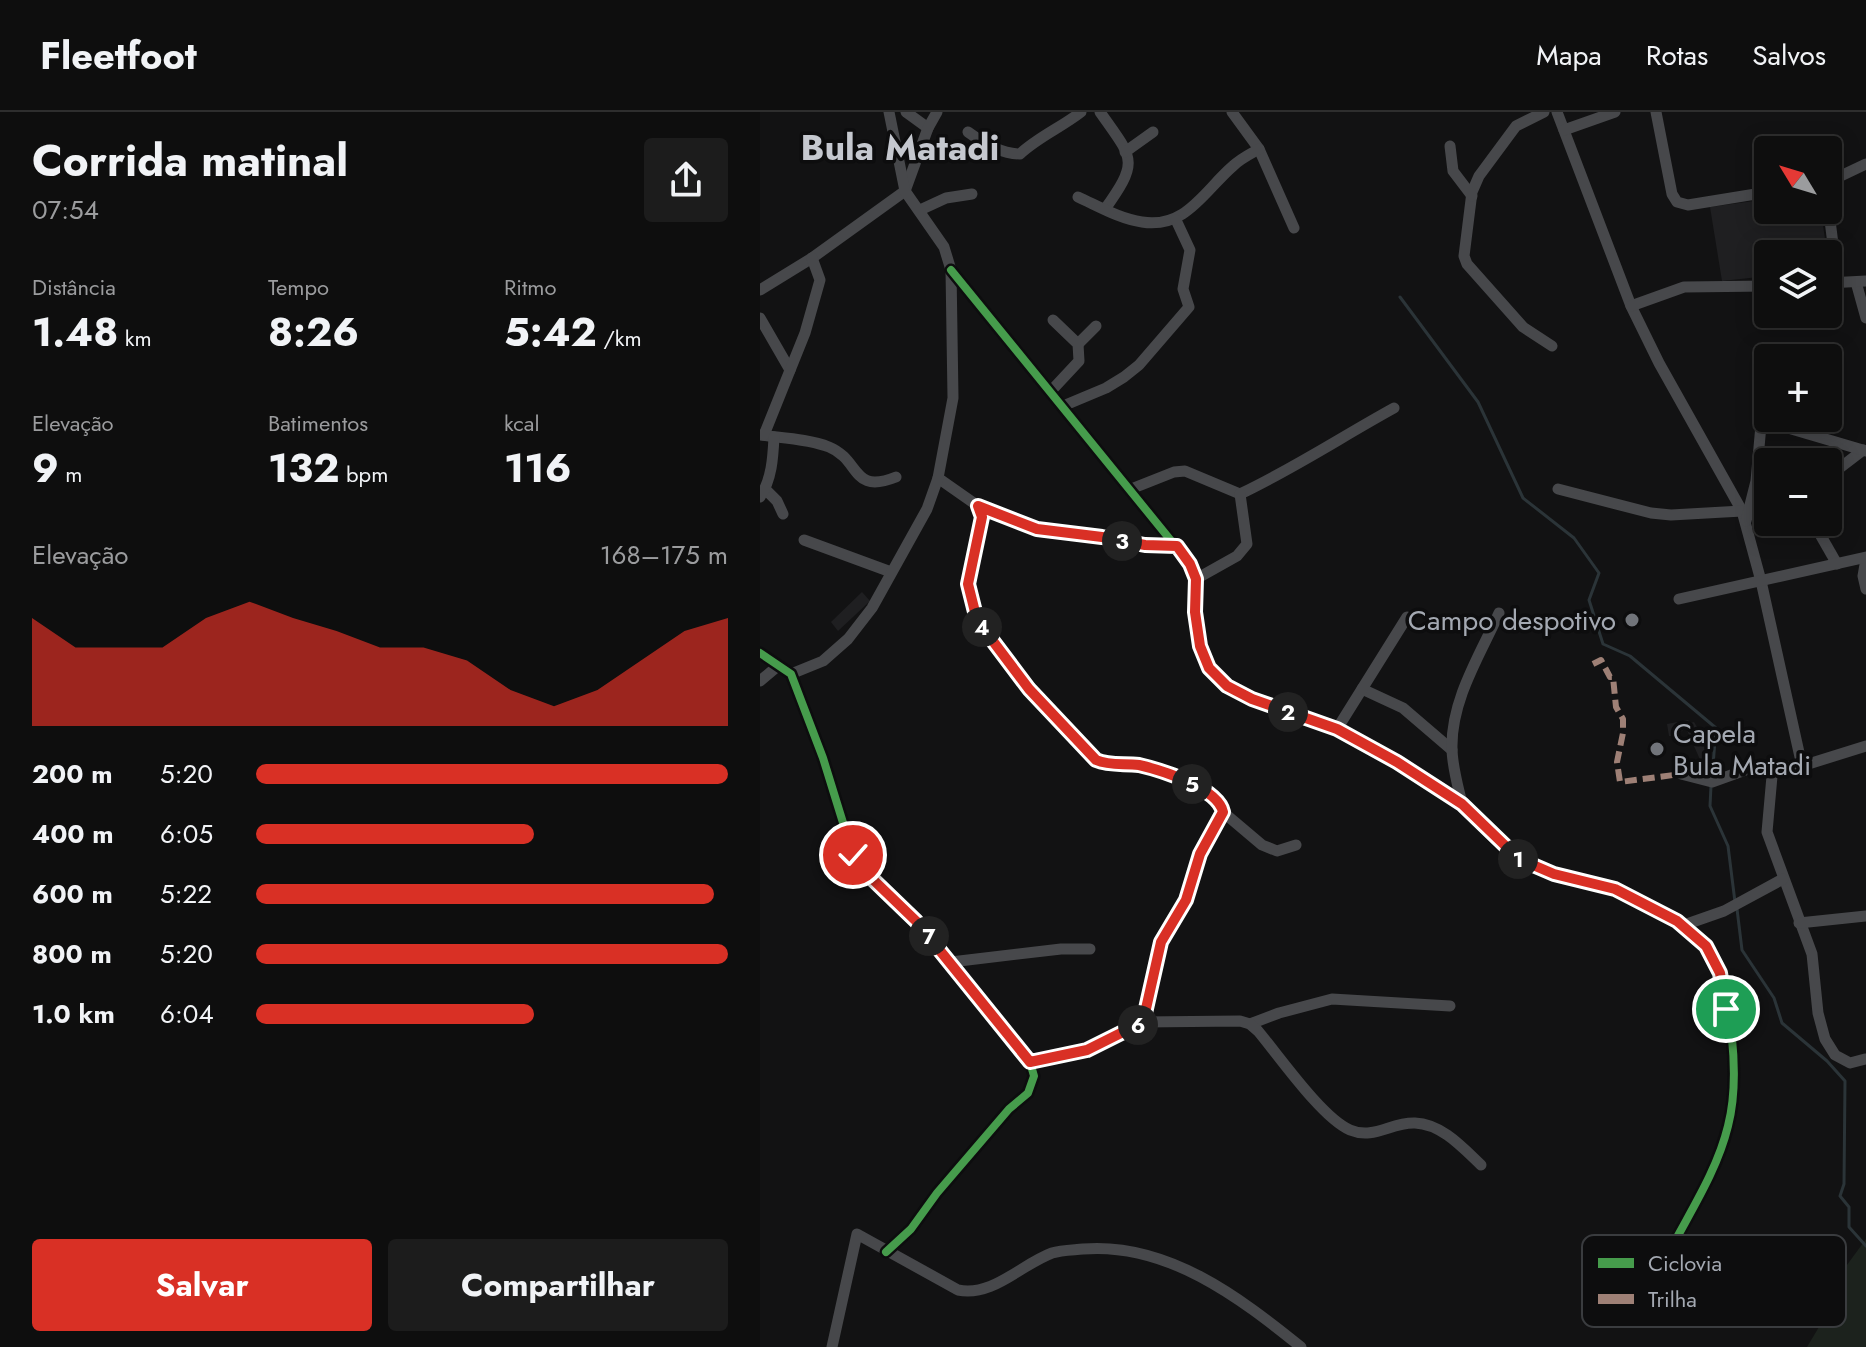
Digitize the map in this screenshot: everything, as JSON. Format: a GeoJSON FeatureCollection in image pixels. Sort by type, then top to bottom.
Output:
{"type":"FeatureCollection","features":[{"type":"Feature","properties":{"kind":"street"},"geometry":{"type":"LineString","coordinates":[[791,674],[823,661],[848,639],[872,608],[913,538],[938,478],[953,398],[951,270],[944,247],[905,191],[889,112]]}},
{"type":"Feature","properties":{"kind":"street"},"geometry":{"type":"LineString","coordinates":[[906,112],[928,128]]}},
{"type":"Feature","properties":{"kind":"street"},"geometry":{"type":"LineString","coordinates":[[760,290],[812,258],[905,191],[937,112]]}},
{"type":"Feature","properties":{"kind":"street"},"geometry":{"type":"LineString","coordinates":[[968,132],[1010,154],[1020,154],[1081,112]]}},
{"type":"Feature","properties":{"kind":"street"},"geometry":{"type":"LineString","coordinates":[[1100,112],[1125,152],[1130,167],[1124,182],[1105,209]]}},
{"type":"Feature","properties":{"kind":"street"},"geometry":{"type":"LineString","coordinates":[[1232,112],[1259,149],[1294,228]]}},
{"type":"Feature","properties":{"kind":"street"},"geometry":{"type":"LineString","coordinates":[[1544,112],[1516,126],[1479,176],[1472,196],[1464,246],[1467,264],[1523,327],[1552,346]]}},
{"type":"Feature","properties":{"kind":"street"},"geometry":{"type":"LineString","coordinates":[[1557,112],[1631,306],[1744,516],[1802,766]]}},
{"type":"Feature","properties":{"kind":"street"},"geometry":{"type":"LineString","coordinates":[[1564,130],[1615,112]]}},
{"type":"Feature","properties":{"kind":"street"},"geometry":{"type":"LineString","coordinates":[[1656,112],[1672,194],[1677,202],[1688,205],[1754,194]]}},
{"type":"Feature","properties":{"kind":"street"},"geometry":{"type":"LineString","coordinates":[[1125,152],[1153,132]]}},
{"type":"Feature","properties":{"kind":"street"},"geometry":{"type":"LineString","coordinates":[[1450,146],[1453,171],[1472,196]]}},
{"type":"Feature","properties":{"kind":"street"},"geometry":{"type":"LineString","coordinates":[[1078,197],[1141,222],[1176,220],[1199,202],[1234,165],[1259,149]]}},
{"type":"Feature","properties":{"kind":"street"},"geometry":{"type":"LineString","coordinates":[[1842,175],[1866,164]]}},
{"type":"Feature","properties":{"kind":"street"},"geometry":{"type":"LineString","coordinates":[[920,210],[946,198],[972,194]]}},
{"type":"Feature","properties":{"kind":"street"},"geometry":{"type":"LineString","coordinates":[[1063,406],[1106,388],[1131,371],[1189,307],[1183,289],[1190,250],[1176,220]]}},
{"type":"Feature","properties":{"kind":"street"},"geometry":{"type":"LineString","coordinates":[[783,514],[777,501],[763,493],[771,469],[766,436],[805,333],[820,280],[812,258]]}},
{"type":"Feature","properties":{"kind":"street"},"geometry":{"type":"LineString","coordinates":[[951,270],[1190,564],[1196,579],[1200,646],[1209,668],[1227,686],[1252,699],[1337,729],[1397,762],[1462,804],[1519,859],[1554,874],[1615,889],[1684,925],[1706,946],[1720,973],[1733,1042],[1728,1125],[1713,1169],[1678,1235]]}},
{"type":"Feature","properties":{"kind":"street"},"geometry":{"type":"LineString","coordinates":[[1861,281],[1866,318]]}},
{"type":"Feature","properties":{"kind":"street"},"geometry":{"type":"LineString","coordinates":[[1631,306],[1684,287],[1754,286]]}},
{"type":"Feature","properties":{"kind":"street"},"geometry":{"type":"LineString","coordinates":[[760,318],[790,370]]}},
{"type":"Feature","properties":{"kind":"street"},"geometry":{"type":"LineString","coordinates":[[1051,391],[1079,361],[1078,344],[1053,320]]}},
{"type":"Feature","properties":{"kind":"street"},"geometry":{"type":"LineString","coordinates":[[1078,344],[1096,326]]}},
{"type":"Feature","properties":{"kind":"street"},"geometry":{"type":"LineString","coordinates":[[1131,489],[1174,472],[1185,471],[1240,494],[1394,408]]}},
{"type":"Feature","properties":{"kind":"street"},"geometry":{"type":"LineString","coordinates":[[1744,516],[1756,481],[1761,425],[1775,424],[1865,450]]}},
{"type":"Feature","properties":{"kind":"street"},"geometry":{"type":"LineString","coordinates":[[766,436],[831,448],[846,458],[865,482],[881,483],[896,477]]}},
{"type":"Feature","properties":{"kind":"street"},"geometry":{"type":"LineString","coordinates":[[1842,467],[1865,450]]}},
{"type":"Feature","properties":{"kind":"street"},"geometry":{"type":"LineString","coordinates":[[938,478],[978,506],[1037,529],[1145,545],[1177,546]]}},
{"type":"Feature","properties":{"kind":"street"},"geometry":{"type":"LineString","coordinates":[[1558,489],[1651,513],[1744,516]]}},
{"type":"Feature","properties":{"kind":"street"},"geometry":{"type":"LineString","coordinates":[[1196,579],[1237,556],[1247,544],[1240,494]]}},
{"type":"Feature","properties":{"kind":"street"},"geometry":{"type":"LineString","coordinates":[[978,506],[982,517],[968,584],[971,602],[977,620],[1029,689],[1096,760],[1107,765],[1139,765],[1187,781],[1217,799],[1223,812],[1262,845],[1277,851],[1296,845]]}},
{"type":"Feature","properties":{"kind":"street"},"geometry":{"type":"LineString","coordinates":[[1821,536],[1837,564]]}},
{"type":"Feature","properties":{"kind":"street"},"geometry":{"type":"LineString","coordinates":[[804,540],[891,572]]}},
{"type":"Feature","properties":{"kind":"street"},"geometry":{"type":"LineString","coordinates":[[1679,599],[1866,558],[1863,576],[1866,589]]}},
{"type":"Feature","properties":{"kind":"street"},"geometry":{"type":"LineString","coordinates":[[1462,804],[1452,750],[1457,707],[1499,613]]}},
{"type":"Feature","properties":{"kind":"street"},"geometry":{"type":"LineString","coordinates":[[1337,729],[1407,617]]}},
{"type":"Feature","properties":{"kind":"street"},"geometry":{"type":"LineString","coordinates":[[760,653],[791,674],[823,758],[853,855],[860,867],[916,921],[951,962],[1030,1062],[1034,1076],[1028,1093],[1009,1109],[937,1193],[911,1229],[886,1252]]}},
{"type":"Feature","properties":{"kind":"street"},"geometry":{"type":"LineString","coordinates":[[760,681],[779,665]]}},
{"type":"Feature","properties":{"kind":"street"},"geometry":{"type":"LineString","coordinates":[[1362,689],[1403,708],[1452,750]]}},
{"type":"Feature","properties":{"kind":"street"},"geometry":{"type":"LineString","coordinates":[[1681,774],[1712,782],[1751,768],[1802,766],[1866,746]]}},
{"type":"Feature","properties":{"kind":"street"},"geometry":{"type":"LineString","coordinates":[[1773,765],[1767,832],[1812,954],[1818,1013],[1825,1039],[1835,1055],[1850,1063],[1865,1059]]}},
{"type":"Feature","properties":{"kind":"street"},"geometry":{"type":"LineString","coordinates":[[1143,1022],[1161,942],[1186,900],[1200,854],[1223,812]]}},
{"type":"Feature","properties":{"kind":"street"},"geometry":{"type":"LineString","coordinates":[[1684,925],[1724,911],[1783,879]]}},
{"type":"Feature","properties":{"kind":"street"},"geometry":{"type":"LineString","coordinates":[[1799,923],[1866,916]]}},
{"type":"Feature","properties":{"kind":"street"},"geometry":{"type":"LineString","coordinates":[[951,962],[1061,949],[1090,949]]}},
{"type":"Feature","properties":{"kind":"street"},"geometry":{"type":"LineString","coordinates":[[1250,1024],[1332,999],[1450,1006]]}},
{"type":"Feature","properties":{"kind":"street"},"geometry":{"type":"LineString","coordinates":[[1030,1062],[1087,1050],[1143,1022],[1240,1021],[1250,1024],[1333,1120],[1370,1135],[1413,1123],[1432,1127],[1449,1137],[1481,1165]]}},
{"type":"Feature","properties":{"kind":"street"},"geometry":{"type":"LineString","coordinates":[[832,1347],[857,1234],[958,1290],[972,1293],[988,1288],[1027,1264],[1056,1251],[1120,1249],[1172,1261],[1255,1310],[1301,1347]]}},
{"type":"Feature","properties":{"kind":"shaded area"},"geometry":{"type":"Polygon","coordinates":[[[1754,201],[1754,224],[1823,224],[1825,240],[1754,240],[1754,278],[1722,281],[1710,207],[1754,201]]]}},
{"type":"Feature","properties":{"kind":"shaded area"},"geometry":{"type":"Polygon","coordinates":[[[862,592],[870,601],[838,631],[831,622],[862,592]]]}},
{"type":"Feature","properties":{"kind":"shaded area"},"geometry":{"type":"Polygon","coordinates":[[[1688,720],[1694,722],[1710,748],[1706,751],[1708,761],[1702,764],[1686,728],[1679,733],[1680,736],[1669,736],[1667,724],[1688,720]]]}},
{"type":"Feature","properties":{"kind":"shaded area"},"geometry":{"type":"Polygon","coordinates":[[[1866,1239],[1866,1347],[1807,1347],[1819,1327],[1846,1327],[1846,1266],[1866,1239]]]}},
{"type":"Feature","properties":{"kind":"waterway"},"geometry":{"type":"LineString","coordinates":[[1400,297],[1478,402],[1523,498],[1574,538],[1599,573],[1589,600],[1603,644],[1630,656],[1716,728],[1712,778]]}},
{"type":"Feature","properties":{"kind":"waterway"},"geometry":{"type":"LineString","coordinates":[[1711,786],[1710,806],[1728,846],[1735,902]]}},
{"type":"Feature","properties":{"kind":"waterway"},"geometry":{"type":"LineString","coordinates":[[1737,909],[1742,950],[1774,998],[1782,1023],[1827,1061],[1845,1081],[1844,1184],[1840,1196],[1849,1207],[1849,1227],[1866,1246]]}},
{"type":"Feature","properties":{"kind":"marked path"},"geometry":{"type":"LineString","coordinates":[[1593,664],[1601,660],[1610,677],[1613,677],[1616,707],[1623,719],[1617,762],[1620,782],[1681,774]]}},
{"type":"Feature","properties":{"kind":"cycle path"},"geometry":{"type":"LineString","coordinates":[[951,270],[1190,564],[1196,590],[1199,644],[1210,669],[1222,682],[1253,700],[1323,723],[1385,754],[1459,802],[1520,860],[1553,874],[1629,895],[1677,921],[1707,949],[1723,987],[1732,1036],[1732,1107],[1718,1156],[1678,1235]]}},
{"type":"Feature","properties":{"kind":"cycle path"},"geometry":{"type":"LineString","coordinates":[[760,653],[791,674],[823,758],[853,855],[860,867],[916,921],[1030,1062],[1034,1076],[1028,1093],[1009,1109],[937,1193],[911,1229],[886,1252]]}},
{"type":"Feature","properties":{"kind":"place","name":"Campo despotivo"},"geometry":{"type":"Point","coordinates":[1632,620]}},
{"type":"Feature","properties":{"kind":"place","name":"Capela Bula Matadi"},"geometry":{"type":"Point","coordinates":[1657,749]}},
{"type":"Feature","properties":{"kind":"district","name":"Bula Matadi"},"geometry":{"type":"Point","coordinates":[900,147]}},
{"type":"Feature","properties":{"kind":"route"},"geometry":{"type":"LineString","coordinates":[[853,855],[871,879],[916,921],[1030,1062],[1087,1050],[1143,1022],[1161,942],[1186,900],[1200,854],[1223,812],[1222,805],[1187,781],[1160,771],[1139,765],[1107,765],[1096,760],[1029,689],[977,620],[971,602],[968,584],[981,531],[982,517],[978,506],[1037,529],[1145,545],[1177,546],[1196,579],[1195,612],[1200,646],[1209,668],[1227,686],[1252,699],[1337,729],[1397,762],[1462,804],[1519,859],[1554,874],[1615,889],[1684,925],[1706,946],[1720,973],[1726,1009]]}}]}
